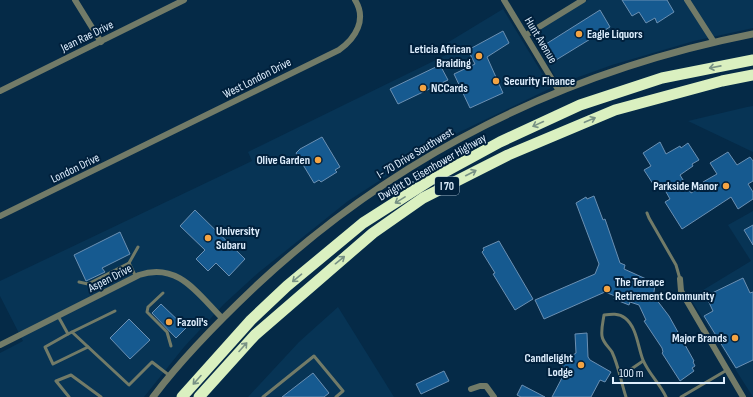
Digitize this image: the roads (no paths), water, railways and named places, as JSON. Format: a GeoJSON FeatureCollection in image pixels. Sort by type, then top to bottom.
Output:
{"type":"FeatureCollection","features":[{"type":"Feature","properties":{"kind":"highway","name":"Dwight D. Eisenhower Highway"},"geometry":{"type":"LineString","coordinates":[[182,397],[251,320],[287,286],[363,223],[432,179],[500,142],[580,105],[662,78],[753,60]]}},
{"type":"Feature","properties":{"kind":"highway","name":"Dwight D. Eisenhower Highway"},"geometry":{"type":"LineString","coordinates":[[199,397],[254,335],[332,266],[373,233],[423,198],[508,155],[615,110],[722,81],[753,75]]}},
{"type":"Feature","properties":{"kind":"highway"},"geometry":{"type":"LineString","coordinates":[[208,397],[226,367]]}},
{"type":"Feature","properties":{"kind":"street"},"geometry":{"type":"LineString","coordinates":[[75,0],[101,42]]}},
{"type":"Feature","properties":{"kind":"street","name":"Jean Rae Drive"},"geometry":{"type":"LineString","coordinates":[[0,91],[184,0]]}},
{"type":"Feature","properties":{"kind":"street","name":"West London Drive"},"geometry":{"type":"LineString","coordinates":[[159,140],[339,50],[354,36],[358,29],[359,11],[355,0]]}},
{"type":"Feature","properties":{"kind":"street","name":"Hunt Avenue"},"geometry":{"type":"LineString","coordinates":[[504,0],[559,91]]}},
{"type":"Feature","properties":{"kind":"street"},"geometry":{"type":"LineString","coordinates":[[526,35],[583,0]]}},
{"type":"Feature","properties":{"kind":"street"},"geometry":{"type":"LineString","coordinates":[[687,0],[714,42]]}},
{"type":"Feature","properties":{"kind":"street","name":"I- 70 Drive Southwest"},"geometry":{"type":"LineString","coordinates":[[153,397],[222,318],[286,259],[322,228],[387,182],[434,152],[470,133],[559,91],[622,68],[714,42],[753,34]]}},
{"type":"Feature","properties":{"kind":"street","name":"London Drive"},"geometry":{"type":"LineString","coordinates":[[0,216],[159,140]]}},
{"type":"Feature","properties":{"kind":"street","name":"Aspen Drive"},"geometry":{"type":"LineString","coordinates":[[0,345],[136,276],[151,271],[162,271],[182,278],[222,318]]}},
{"type":"Feature","properties":{"kind":"street"},"geometry":{"type":"LineString","coordinates":[[680,279],[681,291],[743,397]]}},
{"type":"Feature","properties":{"kind":"street"},"geometry":{"type":"LineString","coordinates":[[471,389],[486,386],[494,397]]}},
{"type":"Feature","properties":{"kind":"lane"},"geometry":{"type":"LineString","coordinates":[[647,213],[676,265],[680,279]]}},
{"type":"Feature","properties":{"kind":"lane"},"geometry":{"type":"LineString","coordinates":[[79,282],[88,284],[129,263],[138,247]]}},
{"type":"Feature","properties":{"kind":"lane"},"geometry":{"type":"LineString","coordinates":[[129,263],[136,276]]}},
{"type":"Feature","properties":{"kind":"lane"},"geometry":{"type":"LineString","coordinates":[[163,293],[148,307],[147,312],[167,332],[171,346]]}},
{"type":"Feature","properties":{"kind":"lane"},"geometry":{"type":"LineString","coordinates":[[88,347],[53,364],[45,347],[115,311]]}},
{"type":"Feature","properties":{"kind":"lane"},"geometry":{"type":"LineString","coordinates":[[626,397],[621,376],[612,351],[603,339],[601,328],[604,315],[614,314],[624,317],[627,320],[635,335],[643,361],[666,397]]}},
{"type":"Feature","properties":{"kind":"lane"},"geometry":{"type":"LineString","coordinates":[[58,316],[68,334]]}},
{"type":"Feature","properties":{"kind":"lane"},"geometry":{"type":"LineString","coordinates":[[72,332],[129,385],[152,362],[170,376]]}},
{"type":"Feature","properties":{"kind":"lane"},"geometry":{"type":"LineString","coordinates":[[263,397],[314,356],[343,391],[336,397]]}},
{"type":"Feature","properties":{"kind":"lane"},"geometry":{"type":"LineString","coordinates":[[621,376],[643,361]]}},
{"type":"Feature","properties":{"kind":"lane"},"geometry":{"type":"LineString","coordinates":[[681,397],[727,370]]}},
{"type":"Feature","properties":{"kind":"lane"},"geometry":{"type":"LineString","coordinates":[[69,397],[56,381],[71,374],[101,397]]}},
{"type":"Feature","properties":{"kind":"place","name":"Eagle Liquors"},"geometry":{"type":"Point","coordinates":[579,34]}},
{"type":"Feature","properties":{"kind":"place","name":"Leticia African Braiding"},"geometry":{"type":"Point","coordinates":[479,56]}},
{"type":"Feature","properties":{"kind":"place","name":"Security Finance"},"geometry":{"type":"Point","coordinates":[496,81]}},
{"type":"Feature","properties":{"kind":"place","name":"NCCards"},"geometry":{"type":"Point","coordinates":[423,88]}},
{"type":"Feature","properties":{"kind":"place","name":"Olive Garden"},"geometry":{"type":"Point","coordinates":[318,160]}},
{"type":"Feature","properties":{"kind":"place","name":"Parkside Manor"},"geometry":{"type":"Point","coordinates":[726,186]}},
{"type":"Feature","properties":{"kind":"place","name":"University Subaru"},"geometry":{"type":"Point","coordinates":[208,238]}},
{"type":"Feature","properties":{"kind":"place","name":"The Terrace Retirement Community"},"geometry":{"type":"Point","coordinates":[607,289]}},
{"type":"Feature","properties":{"kind":"place","name":"Fazoli's"},"geometry":{"type":"Point","coordinates":[169,322]}},
{"type":"Feature","properties":{"kind":"place","name":"Major Brands"},"geometry":{"type":"Point","coordinates":[735,338]}},
{"type":"Feature","properties":{"kind":"place","name":"Candlelight Lodge"},"geometry":{"type":"Point","coordinates":[581,365]}}]}
